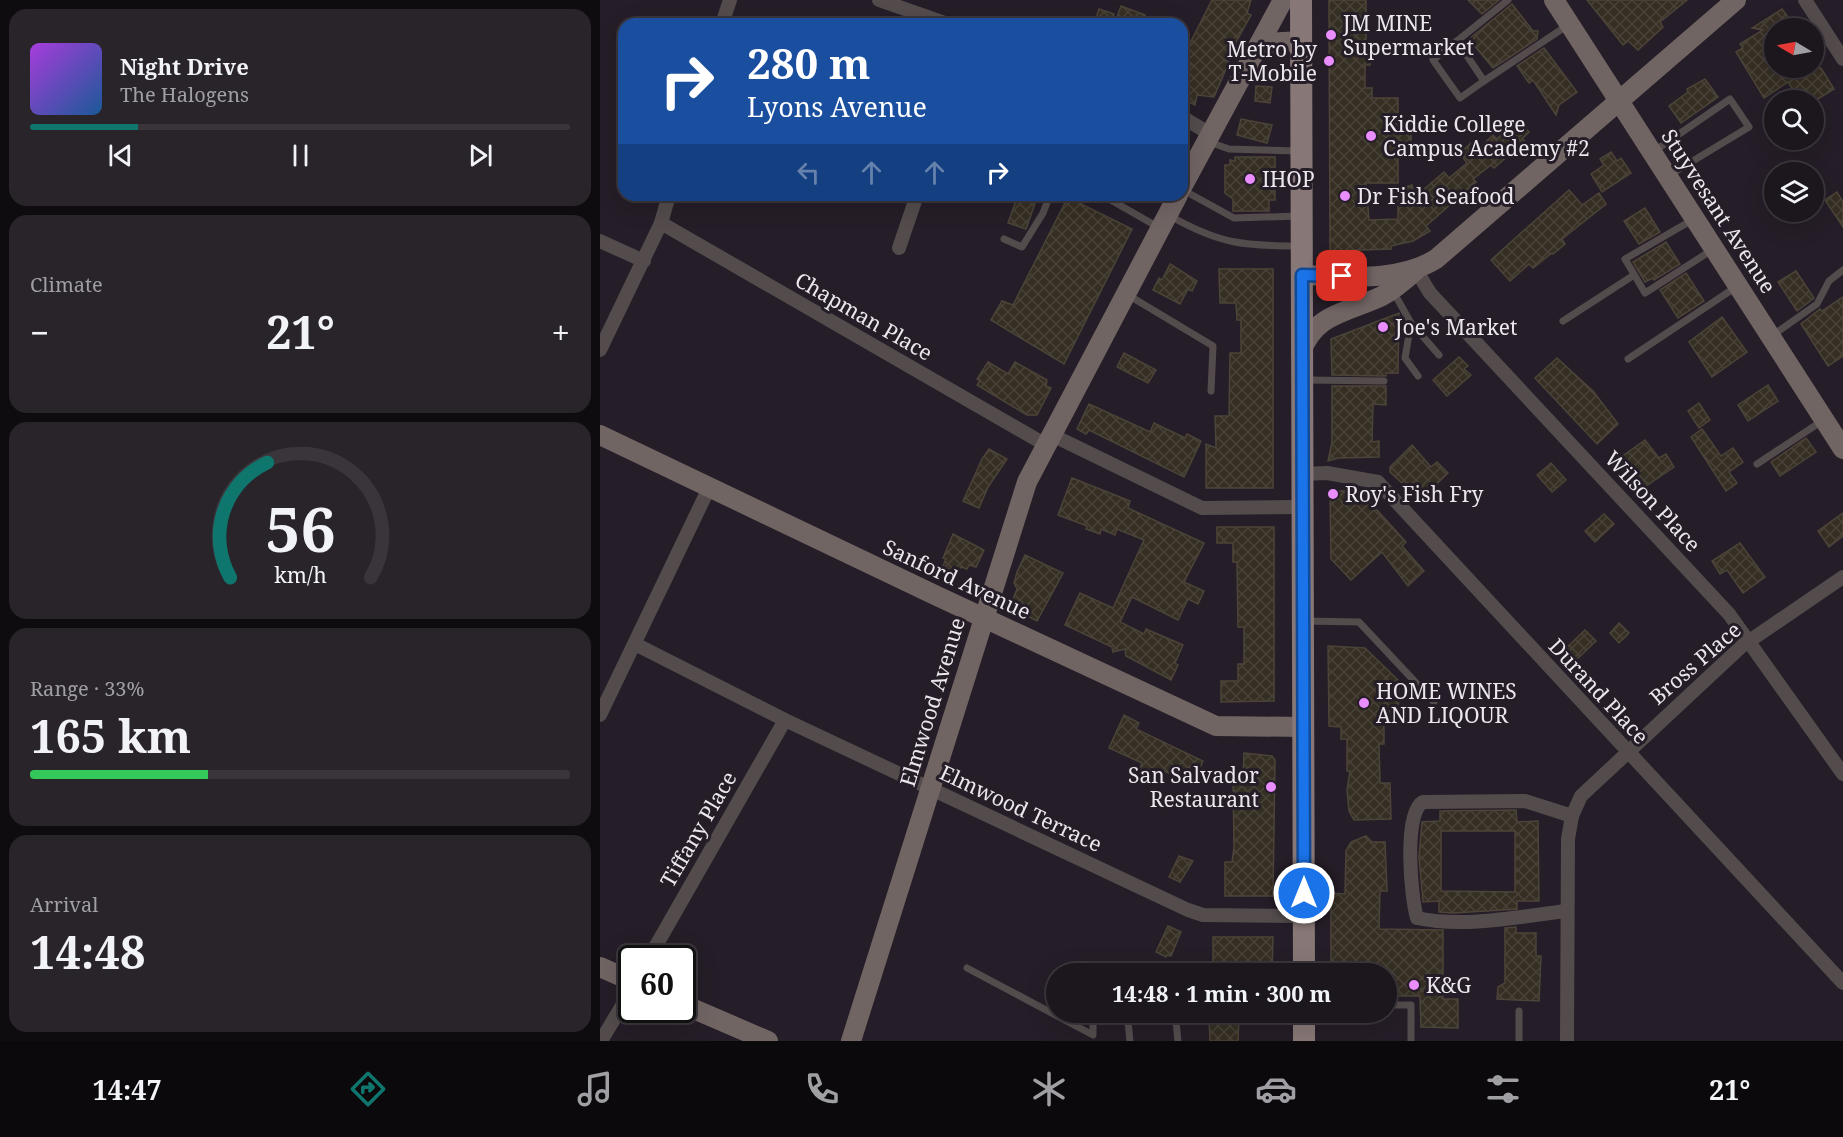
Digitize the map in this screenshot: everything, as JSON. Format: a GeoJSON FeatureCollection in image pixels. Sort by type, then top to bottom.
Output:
{"type":"FeatureCollection","features":[{"type":"Feature","properties":{"kind":"main road"},"geometry":{"type":"LineString","coordinates":[[1188,176],[1284,0]]}},
{"type":"Feature","properties":{"kind":"main road"},"geometry":{"type":"LineString","coordinates":[[1301,0],[1304,963]]}},
{"type":"Feature","properties":{"kind":"main road","name":"Stuyvesant Avenue"},"geometry":{"type":"LineString","coordinates":[[1554,0],[1843,449]]}},
{"type":"Feature","properties":{"kind":"main road"},"geometry":{"type":"LineString","coordinates":[[1301,353],[1311,332],[1321,322],[1393,290],[1416,270],[1444,252],[1621,102],[1736,0]]}},
{"type":"Feature","properties":{"kind":"main road"},"geometry":{"type":"LineString","coordinates":[[1255,52],[1266,43],[1301,41]]}},
{"type":"Feature","properties":{"kind":"main road","name":"Elmwood Avenue"},"geometry":{"type":"LineString","coordinates":[[851,1041],[1027,482],[1175,201]]}},
{"type":"Feature","properties":{"kind":"main road"},"geometry":{"type":"LineString","coordinates":[[1302,275],[1374,275],[1416,270]]}},
{"type":"Feature","properties":{"kind":"main road","name":"Sanford Avenue"},"geometry":{"type":"LineString","coordinates":[[600,435],[983,618],[1216,726],[1304,727]]}},
{"type":"Feature","properties":{"kind":"main road"},"geometry":{"type":"LineString","coordinates":[[600,968],[618,975]]}},
{"type":"Feature","properties":{"kind":"main road"},"geometry":{"type":"LineString","coordinates":[[696,1010],[768,1041]]}},
{"type":"Feature","properties":{"kind":"main road"},"geometry":{"type":"LineString","coordinates":[[1304,1023],[1304,1041]]}},
{"type":"Feature","properties":{"kind":"street"},"geometry":{"type":"LineString","coordinates":[[724,18],[730,0]]}},
{"type":"Feature","properties":{"kind":"street"},"geometry":{"type":"LineString","coordinates":[[879,0],[931,18]]}},
{"type":"Feature","properties":{"kind":"street"},"geometry":{"type":"LineString","coordinates":[[1804,0],[1843,59]]}},
{"type":"Feature","properties":{"kind":"street"},"geometry":{"type":"LineString","coordinates":[[1188,122],[1208,138]]}},
{"type":"Feature","properties":{"kind":"street"},"geometry":{"type":"LineString","coordinates":[[600,350],[644,261],[661,223],[667,201]]}},
{"type":"Feature","properties":{"kind":"street"},"geometry":{"type":"LineString","coordinates":[[899,248],[915,201]]}},
{"type":"Feature","properties":{"kind":"street","name":"Chapman Place"},"geometry":{"type":"LineString","coordinates":[[661,223],[1049,440],[1202,508],[1301,507]]}},
{"type":"Feature","properties":{"kind":"street"},"geometry":{"type":"LineString","coordinates":[[600,241],[644,261]]}},
{"type":"Feature","properties":{"kind":"street","name":"Wilson Place"},"geometry":{"type":"LineString","coordinates":[[1416,270],[1430,293],[1729,614],[1843,774]]}},
{"type":"Feature","properties":{"kind":"street","name":"Durand Place"},"geometry":{"type":"LineString","coordinates":[[1302,474],[1327,473],[1378,482],[1843,984]]}},
{"type":"Feature","properties":{"kind":"street"},"geometry":{"type":"LineString","coordinates":[[600,715],[709,488]]}},
{"type":"Feature","properties":{"kind":"street","name":"Bross Place"},"geometry":{"type":"LineString","coordinates":[[1567,1041],[1568,839],[1572,816],[1581,796],[1626,752],[1750,641],[1843,577]]}},
{"type":"Feature","properties":{"kind":"street","name":"Elmwood Terrace"},"geometry":{"type":"LineString","coordinates":[[635,644],[784,720],[1188,910],[1203,915],[1304,916]]}},
{"type":"Feature","properties":{"kind":"street","name":"Tiffany Place"},"geometry":{"type":"LineString","coordinates":[[656,945],[784,720]]}},
{"type":"Feature","properties":{"kind":"street"},"geometry":{"type":"LineString","coordinates":[[1566,911],[1516,918],[1450,921],[1417,918],[1410,842],[1416,811],[1423,802],[1525,801],[1572,816]]}},
{"type":"Feature","properties":{"kind":"street"},"geometry":{"type":"LineString","coordinates":[[601,1041],[618,1012]]}},
{"type":"Feature","properties":{"kind":"lane"},"geometry":{"type":"LineString","coordinates":[[1508,0],[1433,60],[1460,98],[1570,24]]}},
{"type":"Feature","properties":{"kind":"lane"},"geometry":{"type":"LineString","coordinates":[[1457,41],[1484,81]]}},
{"type":"Feature","properties":{"kind":"lane"},"geometry":{"type":"LineString","coordinates":[[1653,152],[1730,99],[1749,127],[1668,176]]}},
{"type":"Feature","properties":{"kind":"lane"},"geometry":{"type":"LineString","coordinates":[[1208,138],[1229,149],[1301,151]]}},
{"type":"Feature","properties":{"kind":"lane"},"geometry":{"type":"LineString","coordinates":[[1188,191],[1234,218],[1302,216]]}},
{"type":"Feature","properties":{"kind":"lane"},"geometry":{"type":"LineString","coordinates":[[1004,239],[1022,247],[1048,201]]}},
{"type":"Feature","properties":{"kind":"lane"},"geometry":{"type":"LineString","coordinates":[[1116,201],[1164,221],[1234,244],[1301,246]]}},
{"type":"Feature","properties":{"kind":"lane"},"geometry":{"type":"LineString","coordinates":[[1695,218],[1625,260],[1644,293],[1715,249]]}},
{"type":"Feature","properties":{"kind":"lane"},"geometry":{"type":"LineString","coordinates":[[1771,337],[1817,304],[1828,281],[1843,270]]}},
{"type":"Feature","properties":{"kind":"lane"},"geometry":{"type":"LineString","coordinates":[[1563,321],[1634,275]]}},
{"type":"Feature","properties":{"kind":"lane"},"geometry":{"type":"LineString","coordinates":[[1628,358],[1738,286]]}},
{"type":"Feature","properties":{"kind":"lane"},"geometry":{"type":"LineString","coordinates":[[1393,290],[1411,323],[1439,355]]}},
{"type":"Feature","properties":{"kind":"lane"},"geometry":{"type":"LineString","coordinates":[[1126,294],[1213,346],[1211,391]]}},
{"type":"Feature","properties":{"kind":"lane"},"geometry":{"type":"LineString","coordinates":[[1411,323],[1405,358],[1418,376]]}},
{"type":"Feature","properties":{"kind":"lane"},"geometry":{"type":"LineString","coordinates":[[1301,380],[1384,381]]}},
{"type":"Feature","properties":{"kind":"lane"},"geometry":{"type":"LineString","coordinates":[[1757,464],[1824,419]]}},
{"type":"Feature","properties":{"kind":"lane"},"geometry":{"type":"LineString","coordinates":[[1303,621],[1359,622],[1434,702]]}},
{"type":"Feature","properties":{"kind":"lane"},"geometry":{"type":"LineString","coordinates":[[967,968],[1046,1010]]}},
{"type":"Feature","properties":{"kind":"lane"},"geometry":{"type":"LineString","coordinates":[[1397,1005],[1411,1005],[1411,1041]]}},
{"type":"Feature","properties":{"kind":"lane"},"geometry":{"type":"LineString","coordinates":[[1519,1011],[1519,1041]]}},
{"type":"Feature","properties":{"kind":"lane"},"geometry":{"type":"LineString","coordinates":[[1070,1023],[1093,1035],[1094,1023]]}},
{"type":"Feature","properties":{"kind":"lane"},"geometry":{"type":"LineString","coordinates":[[1128,1023],[1130,1041]]}},
{"type":"Feature","properties":{"kind":"lane"},"geometry":{"type":"LineString","coordinates":[[1176,1023],[1178,1041]]}},
{"type":"Feature","properties":{"kind":"building"},"geometry":{"type":"Polygon","coordinates":[[[1212,0],[1251,0],[1247,13],[1251,15],[1226,60],[1229,62],[1214,97],[1197,95],[1195,105],[1188,101],[1188,70],[1191,64],[1188,62],[1188,47],[1212,0]]]}},
{"type":"Feature","properties":{"kind":"building"},"geometry":{"type":"Polygon","coordinates":[[[1329,0],[1366,0],[1366,44],[1371,43],[1370,65],[1365,65],[1365,88],[1372,88],[1372,98],[1398,98],[1398,123],[1411,123],[1411,150],[1398,150],[1398,183],[1366,183],[1369,220],[1398,219],[1398,189],[1412,185],[1415,197],[1444,172],[1449,178],[1467,163],[1460,153],[1471,143],[1477,151],[1493,135],[1497,139],[1517,120],[1529,132],[1522,139],[1525,141],[1494,168],[1491,165],[1473,179],[1476,182],[1426,226],[1430,231],[1413,241],[1391,246],[1391,249],[1330,251],[1329,0]]]}},
{"type":"Feature","properties":{"kind":"building"},"geometry":{"type":"Polygon","coordinates":[[[1468,0],[1499,0],[1482,14],[1468,0]]]}},
{"type":"Feature","properties":{"kind":"building"},"geometry":{"type":"Polygon","coordinates":[[[1587,0],[1687,0],[1660,22],[1663,27],[1638,50],[1628,41],[1623,45],[1587,0]]]}},
{"type":"Feature","properties":{"kind":"building"},"geometry":{"type":"Polygon","coordinates":[[[1512,4],[1533,31],[1538,31],[1537,39],[1493,68],[1469,39],[1512,4]]]}},
{"type":"Feature","properties":{"kind":"building"},"geometry":{"type":"Polygon","coordinates":[[[1121,6],[1145,15],[1143,18],[1117,18],[1121,6]]]}},
{"type":"Feature","properties":{"kind":"building"},"geometry":{"type":"Polygon","coordinates":[[[1099,9],[1114,14],[1113,18],[1096,18],[1099,9]]]}},
{"type":"Feature","properties":{"kind":"building"},"geometry":{"type":"Polygon","coordinates":[[[1782,9],[1789,18],[1768,18],[1782,9]]]}},
{"type":"Feature","properties":{"kind":"building"},"geometry":{"type":"Polygon","coordinates":[[[1764,20],[1764,78],[1824,78],[1824,73],[1834,89],[1824,95],[1824,90],[1793,90],[1788,82],[1776,90],[1764,90],[1764,98],[1736,52],[1743,48],[1740,44],[1763,30],[1752,28],[1764,20]]]}},
{"type":"Feature","properties":{"kind":"building"},"geometry":{"type":"Polygon","coordinates":[[[1544,48],[1577,92],[1559,105],[1556,115],[1533,80],[1529,83],[1517,66],[1544,48]]]}},
{"type":"Feature","properties":{"kind":"building"},"geometry":{"type":"Polygon","coordinates":[[[1705,79],[1718,97],[1681,123],[1669,106],[1688,92],[1687,89],[1705,79]]]}},
{"type":"Feature","properties":{"kind":"building"},"geometry":{"type":"Polygon","coordinates":[[[1256,86],[1272,87],[1270,103],[1255,101],[1256,86]]]}},
{"type":"Feature","properties":{"kind":"building"},"geometry":{"type":"Polygon","coordinates":[[[1241,119],[1272,125],[1267,143],[1237,135],[1241,119]]]}},
{"type":"Feature","properties":{"kind":"building"},"geometry":{"type":"Polygon","coordinates":[[[1611,152],[1617,161],[1621,158],[1631,173],[1602,192],[1591,174],[1604,165],[1600,159],[1611,152]]]}},
{"type":"Feature","properties":{"kind":"building","name":"IHOP"},"geometry":{"type":"Polygon","coordinates":[[[1235,157],[1275,157],[1275,200],[1269,200],[1269,211],[1233,211],[1233,199],[1225,193],[1225,165],[1230,165],[1230,160],[1235,161],[1235,157]]]}},
{"type":"Feature","properties":{"kind":"building"},"geometry":{"type":"Polygon","coordinates":[[[1569,190],[1582,205],[1599,193],[1606,204],[1562,239],[1565,244],[1553,254],[1533,268],[1529,264],[1510,281],[1491,260],[1569,190]]]}},
{"type":"Feature","properties":{"kind":"building"},"geometry":{"type":"Polygon","coordinates":[[[1837,192],[1843,202],[1843,227],[1825,200],[1837,192]]]}},
{"type":"Feature","properties":{"kind":"building"},"geometry":{"type":"Polygon","coordinates":[[[1016,201],[1036,201],[1026,229],[1008,223],[1016,201]]]}},
{"type":"Feature","properties":{"kind":"building"},"geometry":{"type":"Polygon","coordinates":[[[1066,201],[1082,201],[1081,204],[1132,229],[1064,364],[991,320],[1002,301],[1013,305],[1066,201]]]}},
{"type":"Feature","properties":{"kind":"building"},"geometry":{"type":"Polygon","coordinates":[[[1645,208],[1660,232],[1639,244],[1624,221],[1645,208]]]}},
{"type":"Feature","properties":{"kind":"building"},"geometry":{"type":"Polygon","coordinates":[[[1666,242],[1680,264],[1654,280],[1653,278],[1645,282],[1633,262],[1666,242]]]}},
{"type":"Feature","properties":{"kind":"building"},"geometry":{"type":"Polygon","coordinates":[[[1170,264],[1197,281],[1192,291],[1188,289],[1180,304],[1153,290],[1159,278],[1162,280],[1170,264]]]}},
{"type":"Feature","properties":{"kind":"building"},"geometry":{"type":"Polygon","coordinates":[[[1219,269],[1273,269],[1273,488],[1206,488],[1206,444],[1216,448],[1215,416],[1229,416],[1230,353],[1241,353],[1241,320],[1237,320],[1236,303],[1220,303],[1219,269]]]}},
{"type":"Feature","properties":{"kind":"building"},"geometry":{"type":"Polygon","coordinates":[[[1796,271],[1814,298],[1797,311],[1778,282],[1796,271]]]}},
{"type":"Feature","properties":{"kind":"building"},"geometry":{"type":"Polygon","coordinates":[[[1686,273],[1704,301],[1678,318],[1660,290],[1686,273]]]}},
{"type":"Feature","properties":{"kind":"building"},"geometry":{"type":"Polygon","coordinates":[[[1843,297],[1843,356],[1828,366],[1801,324],[1820,309],[1822,311],[1843,297]]]}},
{"type":"Feature","properties":{"kind":"building"},"geometry":{"type":"Polygon","coordinates":[[[1399,313],[1398,373],[1386,373],[1386,376],[1332,375],[1331,339],[1399,313]]]}},
{"type":"Feature","properties":{"kind":"building"},"geometry":{"type":"Polygon","coordinates":[[[1722,317],[1747,352],[1712,377],[1689,342],[1722,317]]]}},
{"type":"Feature","properties":{"kind":"building"},"geometry":{"type":"Polygon","coordinates":[[[1124,353],[1156,370],[1148,383],[1117,367],[1124,353]]]}},
{"type":"Feature","properties":{"kind":"building"},"geometry":{"type":"Polygon","coordinates":[[[1459,357],[1468,366],[1464,369],[1471,375],[1447,396],[1433,380],[1459,357]]]}},
{"type":"Feature","properties":{"kind":"building"},"geometry":{"type":"Polygon","coordinates":[[[1557,358],[1593,391],[1618,424],[1597,444],[1535,378],[1557,358]]]}},
{"type":"Feature","properties":{"kind":"building"},"geometry":{"type":"Polygon","coordinates":[[[988,362],[1008,374],[1015,362],[1047,380],[1046,386],[1051,388],[1037,415],[1027,415],[977,385],[980,381],[977,379],[988,362]]]}},
{"type":"Feature","properties":{"kind":"building"},"geometry":{"type":"Polygon","coordinates":[[[1768,385],[1778,401],[1748,421],[1738,405],[1768,385]]]}},
{"type":"Feature","properties":{"kind":"building"},"geometry":{"type":"Polygon","coordinates":[[[1332,386],[1386,386],[1386,405],[1373,404],[1372,442],[1379,441],[1379,457],[1338,458],[1328,461],[1332,442],[1332,386]]]}},
{"type":"Feature","properties":{"kind":"building"},"geometry":{"type":"Polygon","coordinates":[[[1699,403],[1710,420],[1699,428],[1688,411],[1699,403]]]}},
{"type":"Feature","properties":{"kind":"building"},"geometry":{"type":"Polygon","coordinates":[[[1089,404],[1150,432],[1154,423],[1185,438],[1187,434],[1201,441],[1184,477],[1089,430],[1086,434],[1077,429],[1089,404]]]}},
{"type":"Feature","properties":{"kind":"building"},"geometry":{"type":"Polygon","coordinates":[[[1702,429],[1721,456],[1733,448],[1743,462],[1729,472],[1737,483],[1726,491],[1691,437],[1702,429]]]}},
{"type":"Feature","properties":{"kind":"building"},"geometry":{"type":"Polygon","coordinates":[[[1806,438],[1816,452],[1780,476],[1771,462],[1806,438]]]}},
{"type":"Feature","properties":{"kind":"building"},"geometry":{"type":"Polygon","coordinates":[[[1645,440],[1659,458],[1666,454],[1674,467],[1640,490],[1629,472],[1626,474],[1616,461],[1645,440]]]}},
{"type":"Feature","properties":{"kind":"building"},"geometry":{"type":"Polygon","coordinates":[[[1412,445],[1431,467],[1437,462],[1448,473],[1420,500],[1390,472],[1390,467],[1412,445]]]}},
{"type":"Feature","properties":{"kind":"building"},"geometry":{"type":"Polygon","coordinates":[[[989,449],[1007,459],[988,487],[979,508],[963,501],[989,449]]]}},
{"type":"Feature","properties":{"kind":"building"},"geometry":{"type":"Polygon","coordinates":[[[1551,463],[1566,480],[1552,492],[1537,475],[1551,463]]]}},
{"type":"Feature","properties":{"kind":"building"},"geometry":{"type":"Polygon","coordinates":[[[1072,478],[1130,501],[1128,508],[1204,543],[1184,582],[1204,591],[1198,604],[1188,599],[1178,620],[1132,597],[1120,622],[1144,634],[1146,629],[1183,645],[1171,680],[1126,656],[1125,649],[1113,652],[1112,647],[1065,625],[1080,593],[1113,608],[1144,540],[1117,529],[1115,535],[1101,529],[1100,534],[1086,529],[1087,526],[1058,515],[1072,478]]]}},
{"type":"Feature","properties":{"kind":"building"},"geometry":{"type":"Polygon","coordinates":[[[1330,491],[1348,491],[1368,500],[1406,542],[1402,546],[1424,571],[1408,586],[1382,552],[1351,580],[1331,559],[1330,491]]]}},
{"type":"Feature","properties":{"kind":"building"},"geometry":{"type":"Polygon","coordinates":[[[1843,513],[1843,536],[1829,547],[1818,531],[1843,513]]]}},
{"type":"Feature","properties":{"kind":"building"},"geometry":{"type":"Polygon","coordinates":[[[1604,514],[1614,524],[1595,542],[1585,531],[1604,514]]]}},
{"type":"Feature","properties":{"kind":"building"},"geometry":{"type":"Polygon","coordinates":[[[1217,527],[1274,527],[1274,701],[1221,702],[1221,681],[1238,681],[1238,664],[1244,664],[1244,627],[1238,627],[1237,562],[1233,562],[1233,543],[1217,543],[1217,527]]]}},
{"type":"Feature","properties":{"kind":"building"},"geometry":{"type":"Polygon","coordinates":[[[953,534],[984,550],[976,567],[969,565],[967,569],[961,567],[958,573],[943,566],[946,559],[943,558],[953,534]]]}},
{"type":"Feature","properties":{"kind":"building"},"geometry":{"type":"Polygon","coordinates":[[[1740,543],[1765,577],[1743,593],[1727,570],[1720,574],[1712,561],[1740,543]]]}},
{"type":"Feature","properties":{"kind":"building"},"geometry":{"type":"Polygon","coordinates":[[[1025,555],[1063,573],[1037,621],[1010,607],[1017,589],[1014,583],[1017,572],[1025,555]]]}},
{"type":"Feature","properties":{"kind":"building"},"geometry":{"type":"Polygon","coordinates":[[[1619,623],[1629,633],[1619,643],[1610,633],[1619,623]]]}},
{"type":"Feature","properties":{"kind":"building"},"geometry":{"type":"Polygon","coordinates":[[[1585,630],[1596,641],[1572,664],[1561,653],[1585,630]]]}},
{"type":"Feature","properties":{"kind":"building"},"geometry":{"type":"Polygon","coordinates":[[[1328,646],[1365,648],[1399,681],[1398,725],[1384,725],[1384,744],[1379,744],[1380,783],[1390,783],[1391,819],[1354,820],[1349,811],[1347,790],[1350,771],[1347,771],[1347,739],[1341,739],[1341,727],[1329,726],[1328,646]]]}},
{"type":"Feature","properties":{"kind":"building"},"geometry":{"type":"Polygon","coordinates":[[[1124,715],[1139,723],[1136,729],[1203,761],[1197,775],[1193,774],[1189,783],[1160,769],[1156,778],[1139,770],[1142,763],[1109,748],[1124,715]]]}},
{"type":"Feature","properties":{"kind":"building"},"geometry":{"type":"Polygon","coordinates":[[[1244,753],[1272,756],[1275,760],[1273,896],[1225,896],[1225,862],[1232,862],[1234,847],[1233,778],[1243,778],[1244,753]]]}},
{"type":"Feature","properties":{"kind":"building"},"geometry":{"type":"Polygon","coordinates":[[[1516,810],[1517,822],[1538,821],[1539,901],[1517,901],[1517,909],[1454,913],[1439,912],[1439,901],[1423,902],[1419,857],[1422,822],[1440,821],[1440,811],[1516,810]],[[1441,831],[1441,891],[1515,892],[1515,831],[1441,831]]]}},
{"type":"Feature","properties":{"kind":"building","name":"K&G"},"geometry":{"type":"Polygon","coordinates":[[[1366,836],[1372,842],[1385,842],[1387,891],[1380,891],[1379,929],[1443,930],[1443,999],[1458,999],[1458,1028],[1421,1027],[1420,996],[1397,996],[1397,963],[1331,963],[1331,893],[1345,894],[1346,851],[1351,842],[1366,836]]]}},
{"type":"Feature","properties":{"kind":"building"},"geometry":{"type":"Polygon","coordinates":[[[1179,856],[1193,861],[1180,882],[1169,877],[1179,856]]]}},
{"type":"Feature","properties":{"kind":"building"},"geometry":{"type":"Polygon","coordinates":[[[1168,926],[1181,932],[1171,956],[1166,957],[1156,952],[1168,926]]]}},
{"type":"Feature","properties":{"kind":"building"},"geometry":{"type":"Polygon","coordinates":[[[1516,927],[1516,933],[1536,933],[1536,956],[1541,956],[1539,1001],[1497,999],[1498,987],[1505,983],[1505,928],[1516,927]]]}},
{"type":"Feature","properties":{"kind":"building"},"geometry":{"type":"Polygon","coordinates":[[[1213,937],[1273,937],[1272,963],[1213,963],[1213,937]]]}},
{"type":"Feature","properties":{"kind":"building"},"geometry":{"type":"Polygon","coordinates":[[[1209,1023],[1239,1023],[1238,1041],[1210,1041],[1209,1023]]]}},
{"type":"Feature","properties":{"kind":"place","name":"JM MINE Supermarket"},"geometry":{"type":"Point","coordinates":[1331,35]}},
{"type":"Feature","properties":{"kind":"place","name":"Metro by T-Mobile"},"geometry":{"type":"Point","coordinates":[1329,61]}},
{"type":"Feature","properties":{"kind":"place","name":"Kiddie College Campus Academy #2"},"geometry":{"type":"Point","coordinates":[1371,136]}},
{"type":"Feature","properties":{"kind":"place","name":"IHOP"},"geometry":{"type":"Point","coordinates":[1250,179]}},
{"type":"Feature","properties":{"kind":"place","name":"Dr Fish Seafood"},"geometry":{"type":"Point","coordinates":[1345,196]}},
{"type":"Feature","properties":{"kind":"place","name":"Joe's Market"},"geometry":{"type":"Point","coordinates":[1383,327]}},
{"type":"Feature","properties":{"kind":"place","name":"Roy's Fish Fry"},"geometry":{"type":"Point","coordinates":[1333,494]}},
{"type":"Feature","properties":{"kind":"place","name":"HOME WINES AND LIQOUR"},"geometry":{"type":"Point","coordinates":[1364,703]}},
{"type":"Feature","properties":{"kind":"place","name":"San Salvador Restaurant"},"geometry":{"type":"Point","coordinates":[1271,787]}},
{"type":"Feature","properties":{"kind":"place","name":"K&G"},"geometry":{"type":"Point","coordinates":[1414,985]}},
{"type":"Feature","properties":{"kind":"route"},"geometry":{"type":"LineString","coordinates":[[1304,893],[1302,275],[1342,276]]}}]}
